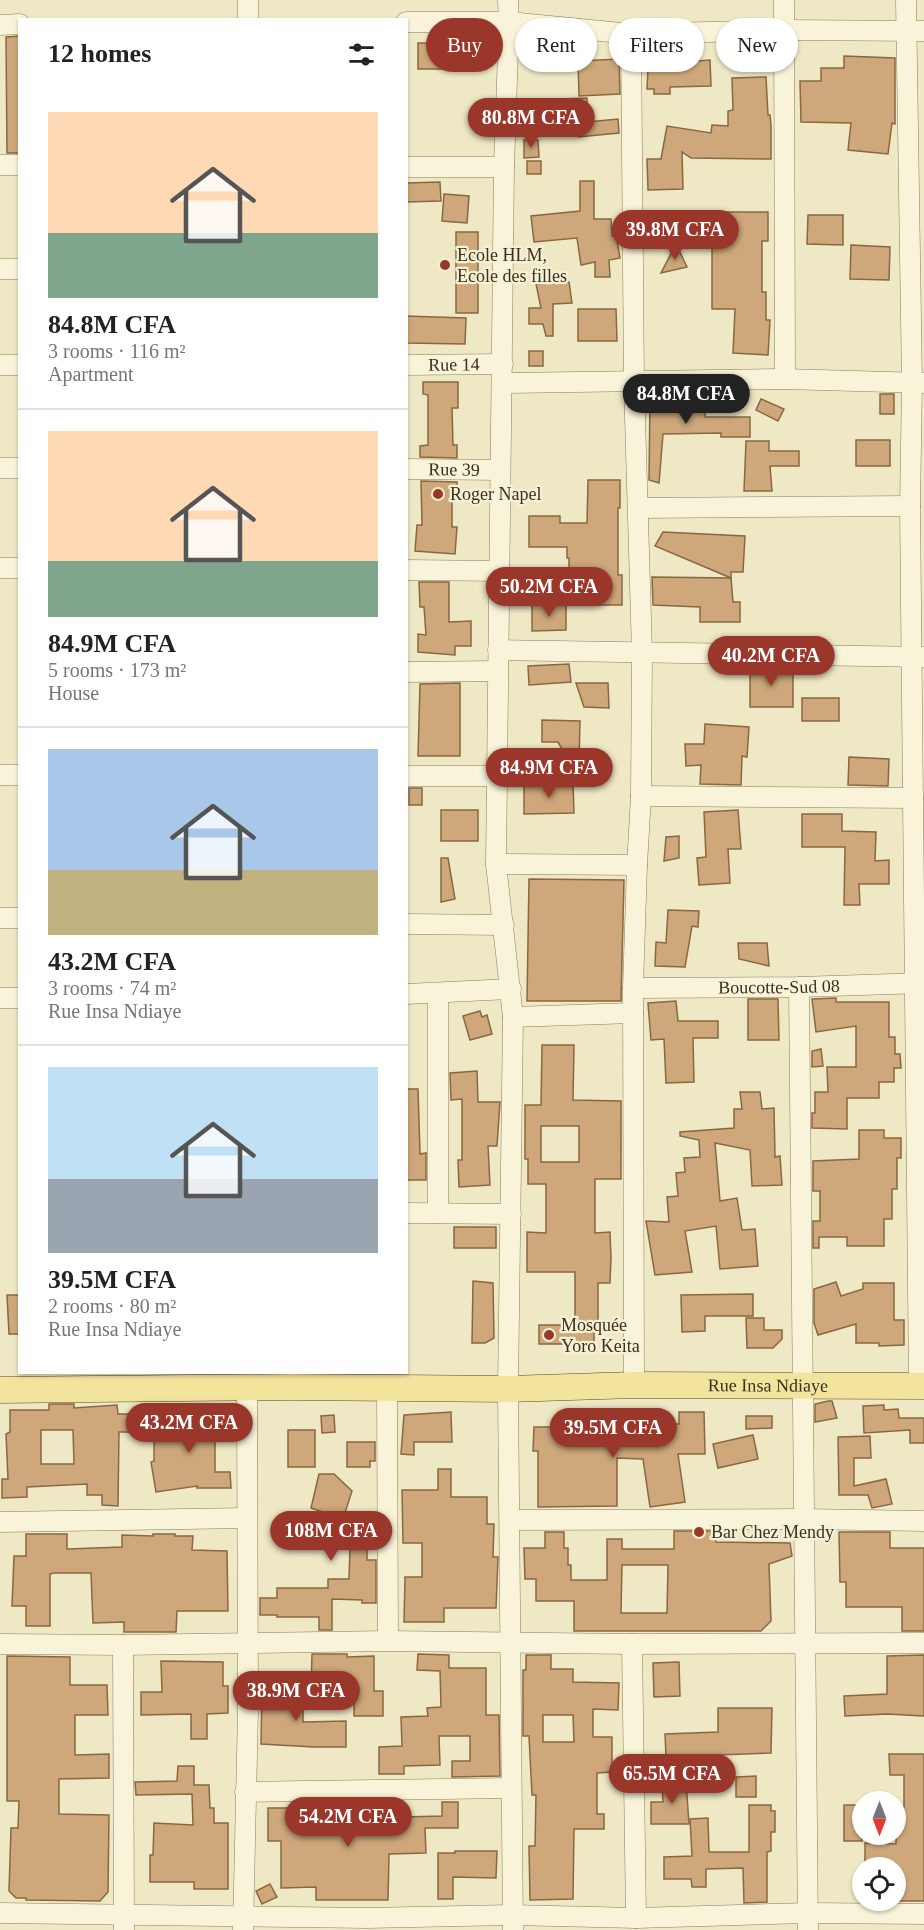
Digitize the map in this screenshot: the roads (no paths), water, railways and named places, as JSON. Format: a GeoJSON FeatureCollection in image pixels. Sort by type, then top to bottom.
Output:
{"type":"FeatureCollection","features":[{"type":"Feature","properties":{"kind":"main road","name":"Rue Insa Ndiaye"},"geometry":{"type":"LineString","coordinates":[[0,1390],[148,1380],[247,1388],[292,1380],[387,1387],[508,1389],[634,1385],[922,1386]]}},
{"type":"Feature","properties":{"kind":"street"},"geometry":{"type":"LineString","coordinates":[[248,0],[248,18]]}},
{"type":"Feature","properties":{"kind":"street"},"geometry":{"type":"LineString","coordinates":[[508,0],[496,864],[513,1017],[508,1389],[513,1922]]}},
{"type":"Feature","properties":{"kind":"street"},"geometry":{"type":"LineString","coordinates":[[784,0],[784,18]]}},
{"type":"Feature","properties":{"kind":"street"},"geometry":{"type":"LineString","coordinates":[[906,0],[915,31],[918,383],[910,506],[918,656],[913,798],[920,983],[922,1386]]}},
{"type":"Feature","properties":{"kind":"street"},"geometry":{"type":"LineString","coordinates":[[408,22],[509,22],[609,32]]}},
{"type":"Feature","properties":{"kind":"street"},"geometry":{"type":"LineString","coordinates":[[0,25],[18,24]]}},
{"type":"Feature","properties":{"kind":"street"},"geometry":{"type":"LineString","coordinates":[[798,30],[915,31]]}},
{"type":"Feature","properties":{"kind":"street"},"geometry":{"type":"LineString","coordinates":[[631,72],[634,383],[642,653],[641,796],[633,988],[634,1385]]}},
{"type":"Feature","properties":{"kind":"street"},"geometry":{"type":"LineString","coordinates":[[784,72],[785,379]]}},
{"type":"Feature","properties":{"kind":"street"},"geometry":{"type":"LineString","coordinates":[[0,165],[18,165]]}},
{"type":"Feature","properties":{"kind":"street"},"geometry":{"type":"LineString","coordinates":[[408,167],[504,167]]}},
{"type":"Feature","properties":{"kind":"street"},"geometry":{"type":"LineString","coordinates":[[0,269],[18,269]]}},
{"type":"Feature","properties":{"kind":"street"},"geometry":{"type":"LineString","coordinates":[[0,365],[18,365]]}},
{"type":"Feature","properties":{"kind":"street","name":"Rue 14"},"geometry":{"type":"LineString","coordinates":[[408,365],[634,383],[785,379],[918,383]]}},
{"type":"Feature","properties":{"kind":"street"},"geometry":{"type":"LineString","coordinates":[[0,468],[18,468]]}},
{"type":"Feature","properties":{"kind":"street","name":"Rue 39"},"geometry":{"type":"LineString","coordinates":[[408,470],[500,470]]}},
{"type":"Feature","properties":{"kind":"street"},"geometry":{"type":"LineString","coordinates":[[639,508],[910,506]]}},
{"type":"Feature","properties":{"kind":"street"},"geometry":{"type":"LineString","coordinates":[[0,568],[18,568]]}},
{"type":"Feature","properties":{"kind":"street"},"geometry":{"type":"LineString","coordinates":[[408,570],[500,571]]}},
{"type":"Feature","properties":{"kind":"street"},"geometry":{"type":"LineString","coordinates":[[498,650],[918,656]]}},
{"type":"Feature","properties":{"kind":"street"},"geometry":{"type":"LineString","coordinates":[[408,672],[497,671]]}},
{"type":"Feature","properties":{"kind":"street"},"geometry":{"type":"LineString","coordinates":[[0,775],[18,775]]}},
{"type":"Feature","properties":{"kind":"street"},"geometry":{"type":"LineString","coordinates":[[408,776],[497,776]]}},
{"type":"Feature","properties":{"kind":"street"},"geometry":{"type":"LineString","coordinates":[[641,796],[913,798]]}},
{"type":"Feature","properties":{"kind":"street"},"geometry":{"type":"LineString","coordinates":[[496,864],[637,865]]}},
{"type":"Feature","properties":{"kind":"street"},"geometry":{"type":"LineString","coordinates":[[0,918],[18,918]]}},
{"type":"Feature","properties":{"kind":"street"},"geometry":{"type":"LineString","coordinates":[[408,924],[504,925]]}},
{"type":"Feature","properties":{"kind":"street","name":"Boucotte-Sud 08"},"geometry":{"type":"LineString","coordinates":[[633,988],[799,987],[920,983]]}},
{"type":"Feature","properties":{"kind":"street"},"geometry":{"type":"LineString","coordinates":[[799,987],[808,1921]]}},
{"type":"Feature","properties":{"kind":"street"},"geometry":{"type":"LineString","coordinates":[[408,994],[511,989]]}},
{"type":"Feature","properties":{"kind":"street"},"geometry":{"type":"LineString","coordinates":[[438,993],[438,1213]]}},
{"type":"Feature","properties":{"kind":"street"},"geometry":{"type":"LineString","coordinates":[[0,998],[18,998]]}},
{"type":"Feature","properties":{"kind":"street"},"geometry":{"type":"LineString","coordinates":[[513,1017],[633,1013]]}},
{"type":"Feature","properties":{"kind":"street"},"geometry":{"type":"LineString","coordinates":[[408,1213],[511,1214]]}},
{"type":"Feature","properties":{"kind":"street"},"geometry":{"type":"LineString","coordinates":[[387,1387],[388,1641]]}},
{"type":"Feature","properties":{"kind":"street"},"geometry":{"type":"LineString","coordinates":[[243,1922],[248,1643],[247,1388]]}},
{"type":"Feature","properties":{"kind":"street"},"geometry":{"type":"LineString","coordinates":[[0,1521],[246,1518]]}},
{"type":"Feature","properties":{"kind":"street"},"geometry":{"type":"LineString","coordinates":[[510,1520],[924,1521]]}},
{"type":"Feature","properties":{"kind":"street"},"geometry":{"type":"LineString","coordinates":[[0,1644],[123,1645],[388,1641],[632,1644],[924,1643]]}},
{"type":"Feature","properties":{"kind":"street"},"geometry":{"type":"LineString","coordinates":[[632,1644],[636,1918]]}},
{"type":"Feature","properties":{"kind":"street"},"geometry":{"type":"LineString","coordinates":[[123,1645],[124,1922]]}},
{"type":"Feature","properties":{"kind":"street"},"geometry":{"type":"LineString","coordinates":[[245,1792],[511,1788]]}},
{"type":"Feature","properties":{"kind":"street"},"geometry":{"type":"LineString","coordinates":[[0,1913],[124,1922],[368,1924],[636,1918],[808,1921],[924,1914]]}},
{"type":"Feature","properties":{"kind":"place","name":"Ecole HLM, Ecole des filles"},"geometry":{"type":"Point","coordinates":[445,265]}},
{"type":"Feature","properties":{"kind":"place","name":"Roger Napel"},"geometry":{"type":"Point","coordinates":[438,494]}},
{"type":"Feature","properties":{"kind":"place","name":"Mosquée Yoro Keita"},"geometry":{"type":"Point","coordinates":[549,1335]}},
{"type":"Feature","properties":{"kind":"place","name":"Bar Chez Mendy"},"geometry":{"type":"Point","coordinates":[699,1532]}}]}
